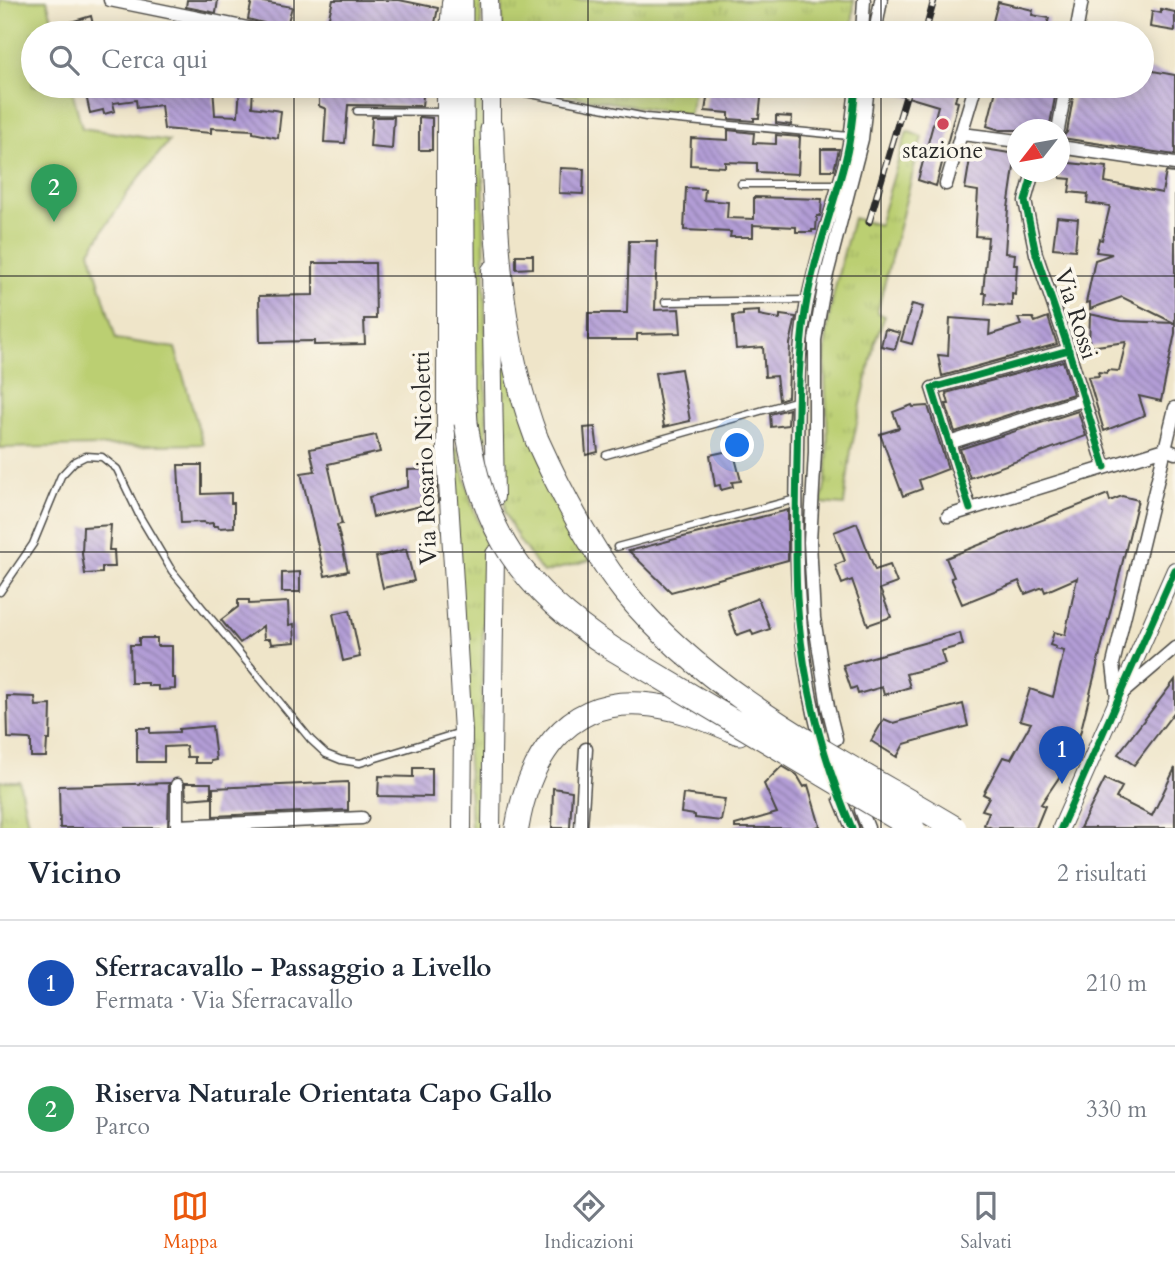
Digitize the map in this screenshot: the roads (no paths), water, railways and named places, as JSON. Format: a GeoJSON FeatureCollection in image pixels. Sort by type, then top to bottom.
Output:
{"type":"FeatureCollection","features":[{"type":"Feature","properties":{"kind":"highway"},"geometry":{"type":"LineString","coordinates":[[461,0],[461,21]]}},
{"type":"Feature","properties":{"kind":"highway"},"geometry":{"type":"LineString","coordinates":[[462,98],[466,423],[471,455],[485,505],[506,548],[537,590],[583,630],[913,828]]}},
{"type":"Feature","properties":{"kind":"highway"},"geometry":{"type":"LineString","coordinates":[[492,131],[496,235],[514,369],[537,440],[569,508],[605,564],[625,592],[677,647],[735,693],[955,828]]}},
{"type":"Feature","properties":{"kind":"highway"},"geometry":{"type":"LineString","coordinates":[[517,828],[526,790],[539,759],[549,744],[573,722],[600,709],[642,704],[681,711],[775,747]]}},
{"type":"Feature","properties":{"kind":"main road"},"geometry":{"type":"LineString","coordinates":[[450,21],[451,0]]}},
{"type":"Feature","properties":{"kind":"main road"},"geometry":{"type":"LineString","coordinates":[[489,0],[490,21]]}},
{"type":"Feature","properties":{"kind":"main road","name":"Via Rosario Nicoletti"},"geometry":{"type":"LineString","coordinates":[[446,98],[446,450],[463,731],[462,828]]}},
{"type":"Feature","properties":{"kind":"main road"},"geometry":{"type":"LineString","coordinates":[[491,98],[491,309],[495,497]]}},
{"type":"Feature","properties":{"kind":"main road"},"geometry":{"type":"LineString","coordinates":[[491,828],[495,554]]}},
{"type":"Feature","properties":{"kind":"street"},"geometry":{"type":"LineString","coordinates":[[110,0],[213,21]]}},
{"type":"Feature","properties":{"kind":"street"},"geometry":{"type":"LineString","coordinates":[[862,21],[863,0]]}},
{"type":"Feature","properties":{"kind":"street"},"geometry":{"type":"LineString","coordinates":[[877,21],[881,0]]}},
{"type":"Feature","properties":{"kind":"street"},"geometry":{"type":"LineString","coordinates":[[1078,21],[1082,0]]}},
{"type":"Feature","properties":{"kind":"street"},"geometry":{"type":"LineString","coordinates":[[818,730],[805,663],[797,599],[796,499],[801,354],[808,300],[838,184],[854,98]]}},
{"type":"Feature","properties":{"kind":"street"},"geometry":{"type":"LineString","coordinates":[[836,739],[828,707],[814,618],[810,542],[815,452],[815,340],[825,282],[862,139],[867,98]]}},
{"type":"Feature","properties":{"kind":"street"},"geometry":{"type":"LineString","coordinates":[[946,184],[972,98]]}},
{"type":"Feature","properties":{"kind":"street"},"geometry":{"type":"LineString","coordinates":[[1060,119],[1064,98]]}},
{"type":"Feature","properties":{"kind":"street"},"geometry":{"type":"LineString","coordinates":[[962,134],[1007,140]]}},
{"type":"Feature","properties":{"kind":"street"},"geometry":{"type":"LineString","coordinates":[[1070,148],[1144,157],[1175,164]]}},
{"type":"Feature","properties":{"kind":"street","name":"Via Rossi"},"geometry":{"type":"LineString","coordinates":[[1030,182],[1025,201],[1036,254],[1105,467]]}},
{"type":"Feature","properties":{"kind":"street"},"geometry":{"type":"LineString","coordinates":[[970,509],[932,388],[1069,351]]}},
{"type":"Feature","properties":{"kind":"street"},"geometry":{"type":"LineString","coordinates":[[949,443],[1083,400]]}},
{"type":"Feature","properties":{"kind":"street"},"geometry":{"type":"LineString","coordinates":[[1117,698],[1113,664],[1170,451],[1175,408]]}},
{"type":"Feature","properties":{"kind":"street"},"geometry":{"type":"LineString","coordinates":[[948,516],[1105,467],[1170,451]]}},
{"type":"Feature","properties":{"kind":"street"},"geometry":{"type":"LineString","coordinates":[[1061,828],[1175,570]]}},
{"type":"Feature","properties":{"kind":"street"},"geometry":{"type":"LineString","coordinates":[[1117,698],[1175,648]]}},
{"type":"Feature","properties":{"kind":"street"},"geometry":{"type":"LineString","coordinates":[[581,828],[586,749]]}},
{"type":"Feature","properties":{"kind":"street"},"geometry":{"type":"LineString","coordinates":[[177,785],[177,827],[362,818]]}},
{"type":"Feature","properties":{"kind":"street"},"geometry":{"type":"LineString","coordinates":[[840,799],[852,828]]}},
{"type":"Feature","properties":{"kind":"street"},"geometry":{"type":"LineString","coordinates":[[860,810],[868,828]]}},
{"type":"Feature","properties":{"kind":"lane"},"geometry":{"type":"LineString","coordinates":[[551,98],[646,117],[849,136]]}},
{"type":"Feature","properties":{"kind":"lane"},"geometry":{"type":"LineString","coordinates":[[357,111],[446,112]]}},
{"type":"Feature","properties":{"kind":"lane"},"geometry":{"type":"LineString","coordinates":[[740,184],[838,184]]}},
{"type":"Feature","properties":{"kind":"lane"},"geometry":{"type":"LineString","coordinates":[[665,302],[808,300]]}},
{"type":"Feature","properties":{"kind":"lane"},"geometry":{"type":"LineString","coordinates":[[606,455],[799,400]]}},
{"type":"Feature","properties":{"kind":"lane"},"geometry":{"type":"LineString","coordinates":[[0,592],[33,544],[61,476],[74,462],[86,456],[102,457],[117,469],[140,517],[172,572],[302,729],[326,754],[341,760],[360,762],[463,731]]}},
{"type":"Feature","properties":{"kind":"lane"},"geometry":{"type":"LineString","coordinates":[[617,547],[796,499]]}},
{"type":"Feature","properties":{"kind":"railway"},"geometry":{"type":"LineString","coordinates":[[928,21],[934,0]]}},
{"type":"Feature","properties":{"kind":"railway"},"geometry":{"type":"LineString","coordinates":[[869,222],[905,98]]}},
{"type":"Feature","properties":{"kind":"place","name":"stazione"},"geometry":{"type":"Point","coordinates":[943,124]}},
{"type":"Feature","properties":{"kind":"place","name":"Riserva Naturale Orientata Capo Gallo"},"geometry":{"type":"Point","coordinates":[54,222]}},
{"type":"Feature","properties":{"kind":"place","name":"Sferracavallo - Passaggio a Livello"},"geometry":{"type":"Point","coordinates":[1062,784]}}]}
